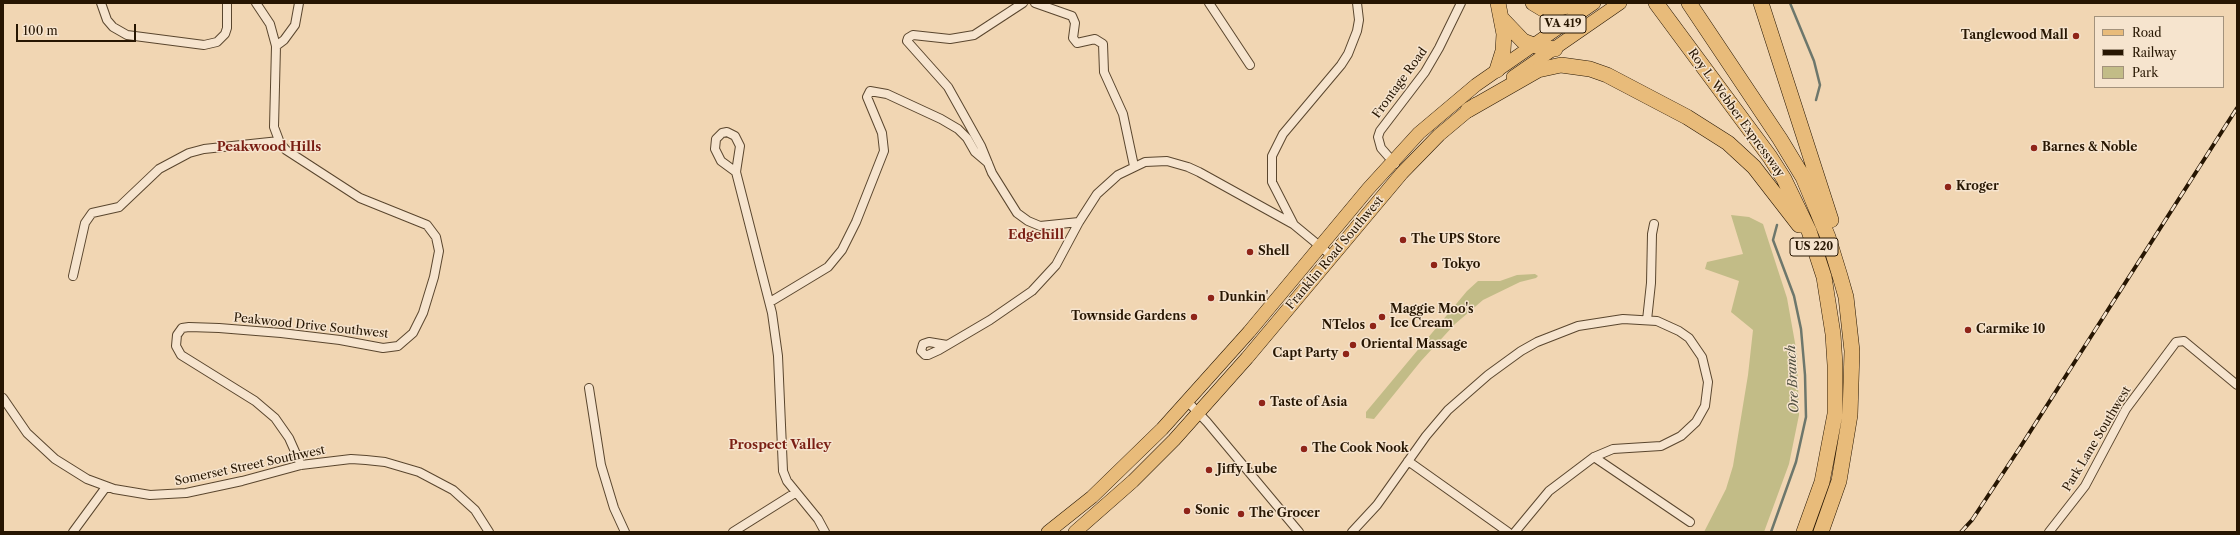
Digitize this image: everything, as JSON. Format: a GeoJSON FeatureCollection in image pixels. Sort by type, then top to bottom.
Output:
{"type":"FeatureCollection","features":[{"type":"Feature","properties":{"kind":"highway"},"geometry":{"type":"LineString","coordinates":[[1497,70],[1504,51],[1503,20],[1498,3]]}},
{"type":"Feature","properties":{"kind":"highway"},"geometry":{"type":"LineString","coordinates":[[1533,3],[1543,9],[1550,10],[1578,3]]}},
{"type":"Feature","properties":{"kind":"highway","name":"Roy L. Webber Expressway"},"geometry":{"type":"LineString","coordinates":[[1656,3],[1770,157],[1796,202],[1816,251],[1830,304],[1836,397],[1827,461],[1815,503],[1804,532]]}},
{"type":"Feature","properties":{"kind":"highway","name":"Roy L. Webber Expressway"},"geometry":{"type":"LineString","coordinates":[[1689,3],[1780,139],[1803,177],[1826,231],[1840,276],[1847,305],[1852,351],[1850,415],[1839,481],[1821,532]]}},
{"type":"Feature","properties":{"kind":"highway"},"geometry":{"type":"LineString","coordinates":[[1761,3],[1830,215],[1836,241],[1840,276]]}},
{"type":"Feature","properties":{"kind":"highway"},"geometry":{"type":"LineString","coordinates":[[1503,20],[1516,37],[1532,46],[1555,49]]}},
{"type":"Feature","properties":{"kind":"highway"},"geometry":{"type":"LineString","coordinates":[[1468,110],[1526,76],[1550,67],[1577,66],[1608,75],[1688,117],[1739,152],[1776,192],[1816,251]]}},
{"type":"Feature","properties":{"kind":"main road","name":"VA 419"},"geometry":{"type":"LineString","coordinates":[[1497,70],[1594,3]]}},
{"type":"Feature","properties":{"kind":"main road","name":"Franklin Road Southwest"},"geometry":{"type":"LineString","coordinates":[[1075,532],[1133,481],[1198,412],[1333,257],[1402,173],[1439,135],[1468,110],[1620,3]]}},
{"type":"Feature","properties":{"kind":"main road","name":"Franklin Road Southwest"},"geometry":{"type":"LineString","coordinates":[[1048,532],[1074,512],[1116,474],[1187,401],[1321,246],[1392,161],[1442,112],[1497,70]]}},
{"type":"Feature","properties":{"kind":"street"},"geometry":{"type":"LineString","coordinates":[[101,3],[107,20],[113,27],[128,35],[204,45],[217,42],[225,34],[227,28],[227,3]]}},
{"type":"Feature","properties":{"kind":"street"},"geometry":{"type":"LineString","coordinates":[[73,276],[85,223],[92,213],[119,207],[160,169],[189,153],[204,149],[279,141],[274,126],[276,46],[270,24],[256,3]]}},
{"type":"Feature","properties":{"kind":"street"},"geometry":{"type":"LineString","coordinates":[[276,46],[284,40],[295,26],[299,3]]}},
{"type":"Feature","properties":{"kind":"street"},"geometry":{"type":"LineString","coordinates":[[1023,3],[974,35],[950,39],[911,35],[908,44],[948,87],[964,112],[1002,191],[1018,212],[1028,221],[1047,227],[1078,222]]}},
{"type":"Feature","properties":{"kind":"street"},"geometry":{"type":"LineString","coordinates":[[1035,3],[1072,16],[1075,23],[1073,38],[1075,41],[1081,43],[1095,39],[1103,44],[1104,72],[1123,114],[1134,166]]}},
{"type":"Feature","properties":{"kind":"street"},"geometry":{"type":"LineString","coordinates":[[1209,3],[1250,65]]}},
{"type":"Feature","properties":{"kind":"street"},"geometry":{"type":"LineString","coordinates":[[1293,224],[1272,182],[1272,156],[1283,134],[1341,65],[1348,54],[1357,31],[1359,20],[1357,3]]}},
{"type":"Feature","properties":{"kind":"street","name":"Frontage Road"},"geometry":{"type":"LineString","coordinates":[[1402,173],[1379,143],[1380,131],[1425,72],[1439,48],[1461,3]]}},
{"type":"Feature","properties":{"kind":"street"},"geometry":{"type":"LineString","coordinates":[[770,302],[828,267],[842,250],[856,222],[884,151],[882,133],[866,97],[870,91],[887,94],[946,122],[964,134],[975,152],[988,163]]}},
{"type":"Feature","properties":{"kind":"street"},"geometry":{"type":"LineString","coordinates":[[736,172],[721,161],[715,149],[716,139],[722,133],[730,133],[739,141],[740,152],[736,172],[770,302],[778,356],[782,461],[787,481],[795,493],[818,519],[825,532]]}},
{"type":"Feature","properties":{"kind":"street","name":"Peakwood Drive Southwest"},"geometry":{"type":"LineString","coordinates":[[279,141],[286,150],[360,198],[374,205],[427,225],[436,237],[439,251],[434,277],[423,313],[409,338],[398,346],[383,348],[340,340],[219,328],[182,328],[176,335],[176,346],[181,355],[255,401],[274,418],[289,438],[301,465]]}},
{"type":"Feature","properties":{"kind":"street"},"geometry":{"type":"LineString","coordinates":[[947,345],[1032,292],[1056,265],[1078,222],[1087,208],[1109,182],[1134,166],[1160,161],[1188,167],[1293,224],[1333,257]]}},
{"type":"Feature","properties":{"kind":"street"},"geometry":{"type":"LineString","coordinates":[[1647,320],[1651,283],[1652,234],[1654,224]]}},
{"type":"Feature","properties":{"kind":"street"},"geometry":{"type":"LineString","coordinates":[[1352,532],[1377,505],[1435,425],[1457,401],[1488,375],[1521,351],[1537,342],[1578,326],[1611,320],[1647,320],[1668,325],[1689,338],[1696,347],[1706,371],[1707,389],[1705,406],[1701,415],[1690,428],[1671,442],[1648,448],[1613,449],[1594,457],[1549,491],[1515,532]]}},
{"type":"Feature","properties":{"kind":"street","name":"Park Lane Southwest"},"geometry":{"type":"LineString","coordinates":[[2049,532],[2085,486],[2126,409],[2176,342],[2184,341],[2237,385]]}},
{"type":"Feature","properties":{"kind":"street"},"geometry":{"type":"LineString","coordinates":[[590,388],[601,466],[614,508],[625,532]]}},
{"type":"Feature","properties":{"kind":"street","name":"Somerset Street Southwest"},"geometry":{"type":"LineString","coordinates":[[3,398],[21,425],[40,447],[71,470],[106,487],[150,495],[186,493],[242,481],[301,465],[351,459],[385,462],[419,472],[453,490],[475,510],[489,532]]}},
{"type":"Feature","properties":{"kind":"street"},"geometry":{"type":"LineString","coordinates":[[1187,401],[1198,412],[1299,532]]}},
{"type":"Feature","properties":{"kind":"street"},"geometry":{"type":"LineString","coordinates":[[1594,457],[1690,522]]}},
{"type":"Feature","properties":{"kind":"street"},"geometry":{"type":"LineString","coordinates":[[1408,461],[1508,532]]}},
{"type":"Feature","properties":{"kind":"street"},"geometry":{"type":"LineString","coordinates":[[72,532],[106,487]]}},
{"type":"Feature","properties":{"kind":"street"},"geometry":{"type":"LineString","coordinates":[[733,532],[795,493]]}},
{"type":"Feature","properties":{"kind":"green space"},"geometry":{"type":"Polygon","coordinates":[[[1731,215],[1749,217],[1763,224],[1787,298],[1797,354],[1799,415],[1789,464],[1764,532],[1704,532],[1726,489],[1733,466],[1748,375],[1753,330],[1731,312],[1739,281],[1705,269],[1707,262],[1743,254],[1731,215]]]}},
{"type":"Feature","properties":{"kind":"green space"},"geometry":{"type":"Polygon","coordinates":[[[1535,274],[1538,276],[1536,278],[1520,282],[1483,300],[1455,324],[1421,361],[1374,419],[1366,418],[1366,412],[1467,291],[1478,281],[1500,281],[1517,275],[1535,274]]]}},
{"type":"Feature","properties":{"kind":"waterway","name":"Ore Branch"},"geometry":{"type":"LineString","coordinates":[[1790,3],[1814,61],[1820,85],[1816,100]]}},
{"type":"Feature","properties":{"kind":"waterway","name":"Ore Branch"},"geometry":{"type":"LineString","coordinates":[[1771,532],[1796,462],[1806,417],[1805,375],[1801,329],[1794,296],[1773,240],[1777,225]]}},
{"type":"Feature","properties":{"kind":"railway"},"geometry":{"type":"LineString","coordinates":[[1961,532],[1972,520],[2021,446],[2237,108]]}},
{"type":"Feature","properties":{"kind":"place","name":"Tanglewood Mall"},"geometry":{"type":"Point","coordinates":[2076,36]}},
{"type":"Feature","properties":{"kind":"place","name":"Barnes & Noble"},"geometry":{"type":"Point","coordinates":[2034,148]}},
{"type":"Feature","properties":{"kind":"place","name":"Kroger"},"geometry":{"type":"Point","coordinates":[1948,187]}},
{"type":"Feature","properties":{"kind":"place","name":"The UPS Store"},"geometry":{"type":"Point","coordinates":[1403,240]}},
{"type":"Feature","properties":{"kind":"place","name":"Shell"},"geometry":{"type":"Point","coordinates":[1250,252]}},
{"type":"Feature","properties":{"kind":"place","name":"Tokyo"},"geometry":{"type":"Point","coordinates":[1434,265]}},
{"type":"Feature","properties":{"kind":"place","name":"Dunkin'"},"geometry":{"type":"Point","coordinates":[1211,298]}},
{"type":"Feature","properties":{"kind":"place","name":"Townside Gardens"},"geometry":{"type":"Point","coordinates":[1194,317]}},
{"type":"Feature","properties":{"kind":"place","name":"Maggie Moo's Ice Cream"},"geometry":{"type":"Point","coordinates":[1382,317]}},
{"type":"Feature","properties":{"kind":"place","name":"NTelos"},"geometry":{"type":"Point","coordinates":[1373,326]}},
{"type":"Feature","properties":{"kind":"place","name":"Carmike 10"},"geometry":{"type":"Point","coordinates":[1968,330]}},
{"type":"Feature","properties":{"kind":"place","name":"Oriental Massage"},"geometry":{"type":"Point","coordinates":[1353,345]}},
{"type":"Feature","properties":{"kind":"place","name":"Capt Party"},"geometry":{"type":"Point","coordinates":[1346,354]}},
{"type":"Feature","properties":{"kind":"place","name":"Taste of Asia"},"geometry":{"type":"Point","coordinates":[1262,403]}},
{"type":"Feature","properties":{"kind":"place","name":"The Cook Nook"},"geometry":{"type":"Point","coordinates":[1304,449]}},
{"type":"Feature","properties":{"kind":"place","name":"Jiffy Lube"},"geometry":{"type":"Point","coordinates":[1209,470]}},
{"type":"Feature","properties":{"kind":"place","name":"Sonic"},"geometry":{"type":"Point","coordinates":[1187,511]}},
{"type":"Feature","properties":{"kind":"place","name":"The Grocer"},"geometry":{"type":"Point","coordinates":[1241,514]}},
{"type":"Feature","properties":{"kind":"district","name":"Peakwood Hills"},"geometry":{"type":"Point","coordinates":[269,147]}},
{"type":"Feature","properties":{"kind":"district","name":"Edgehill"},"geometry":{"type":"Point","coordinates":[1036,235]}},
{"type":"Feature","properties":{"kind":"district","name":"Prospect Valley"},"geometry":{"type":"Point","coordinates":[780,445]}}]}
